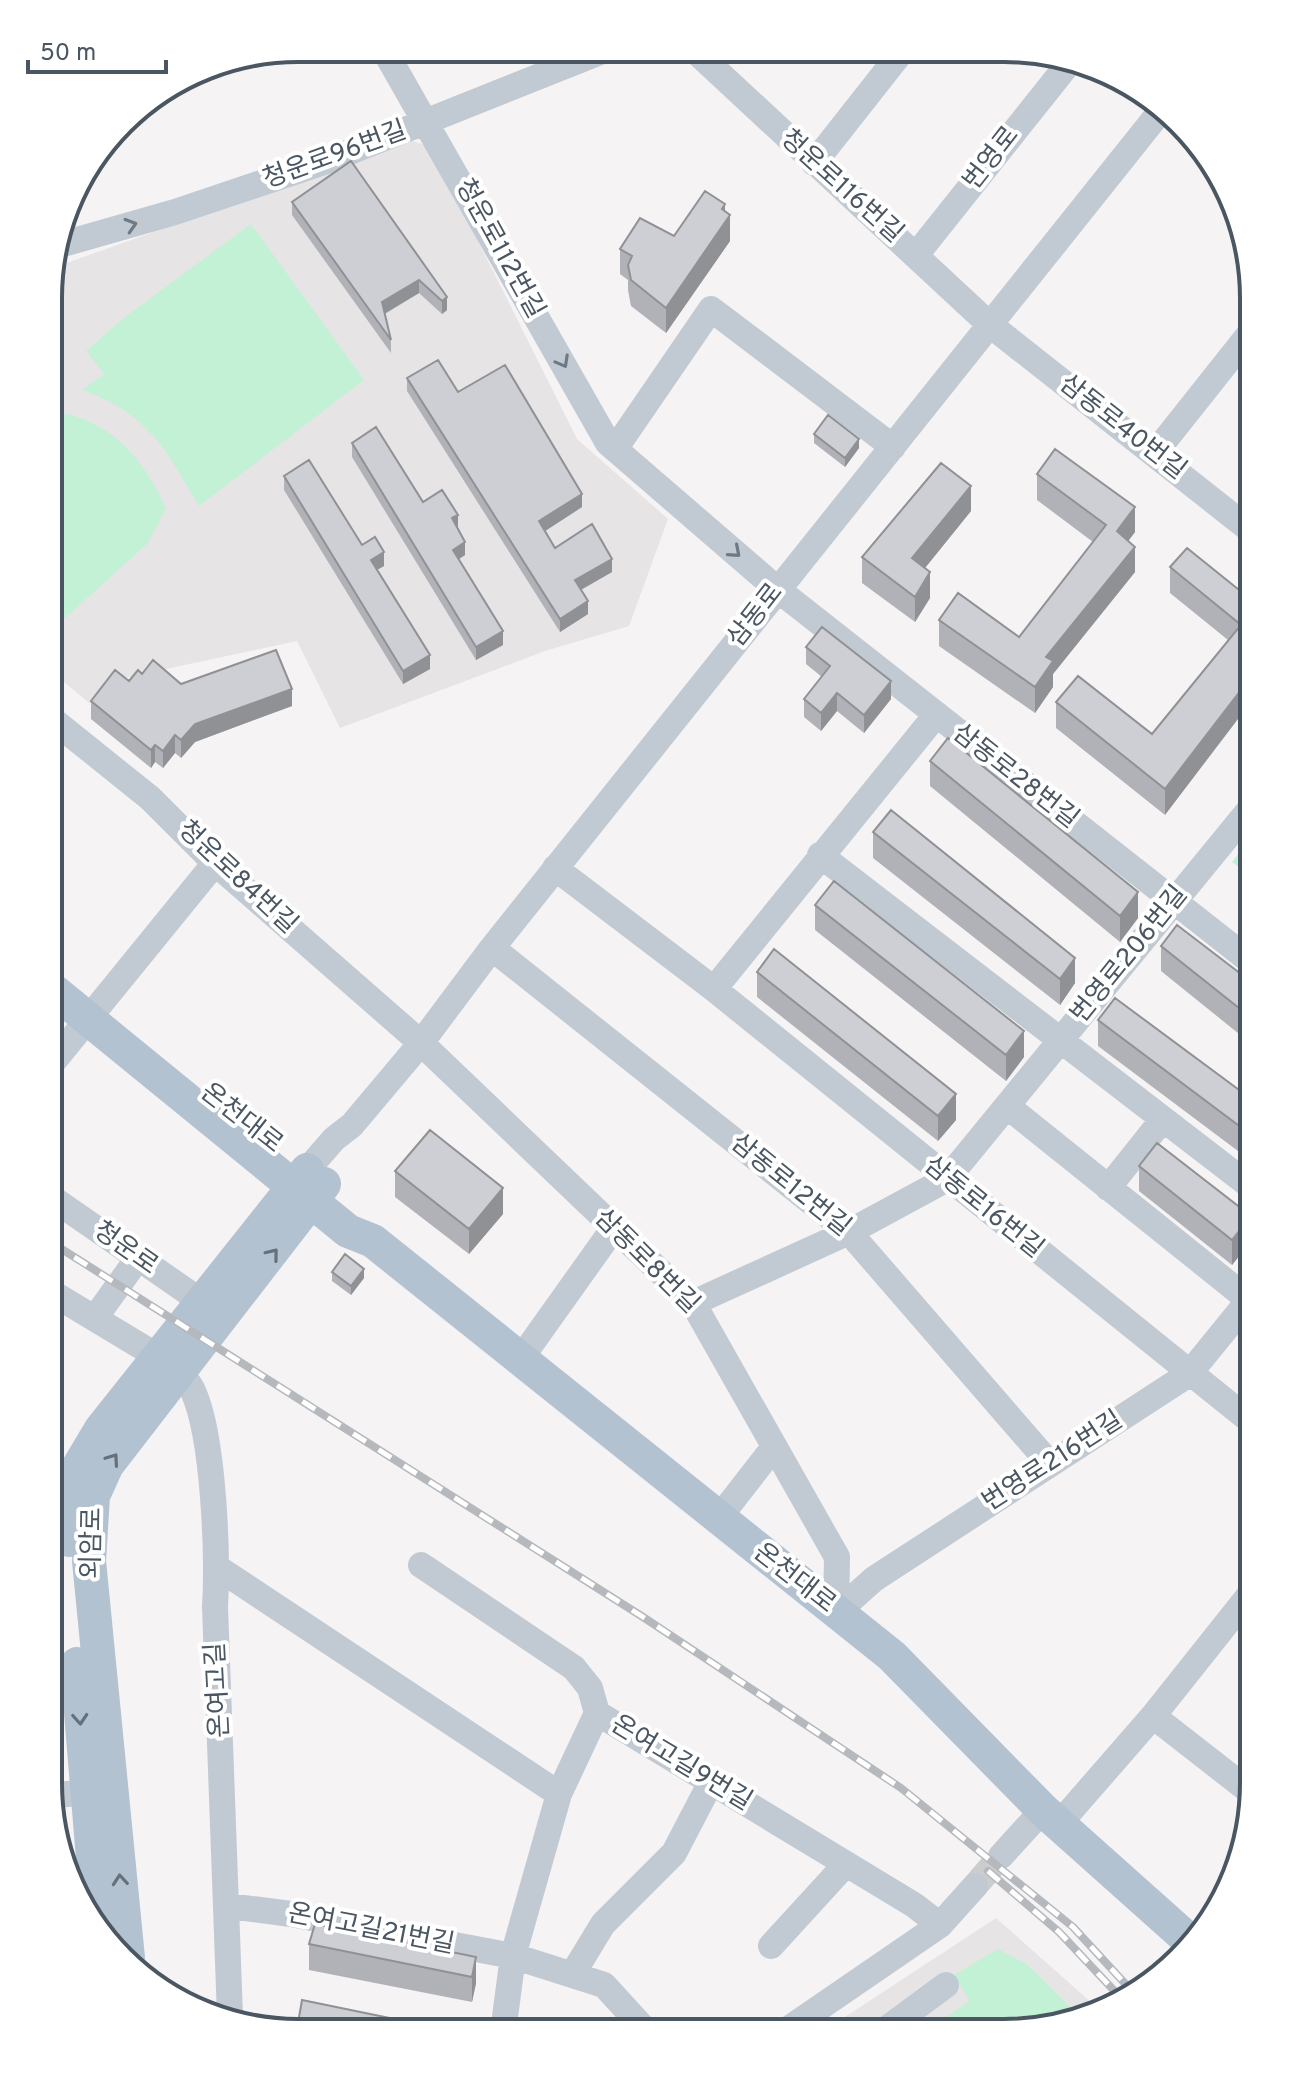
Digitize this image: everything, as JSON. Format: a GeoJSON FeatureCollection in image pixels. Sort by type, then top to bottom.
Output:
{"type":"FeatureCollection","features":[{"type":"Feature","properties":{"kind":"main road","name":"온천대로"},"geometry":{"type":"LineString","coordinates":[[62,980],[93,1012],[310,1185],[358,1214],[373,1241],[519,1361],[892,1656],[1051,1817],[1184,1936]]}},
{"type":"Feature","properties":{"kind":"main road","name":"온천대로"},"geometry":{"type":"LineString","coordinates":[[62,994],[93,1012]]}},
{"type":"Feature","properties":{"kind":"main road","name":"외암로"},"geometry":{"type":"LineString","coordinates":[[127,1945],[89,1561],[93,1496],[107,1465],[202,1302],[310,1185]]}},
{"type":"Feature","properties":{"kind":"main road","name":"외암로"},"geometry":{"type":"LineString","coordinates":[[62,1471],[168,1363],[310,1185]]}},
{"type":"Feature","properties":{"kind":"main road","name":"외암로"},"geometry":{"type":"LineString","coordinates":[[62,1492],[68,1528],[85,1793],[97,1905]]}},
{"type":"Feature","properties":{"kind":"street","name":"청운로112번길"},"geometry":{"type":"LineString","coordinates":[[391,62],[608,443],[777,589]]}},
{"type":"Feature","properties":{"kind":"street","name":"청운로96번길"},"geometry":{"type":"LineString","coordinates":[[69,242],[175,212],[428,123],[576,62]]}},
{"type":"Feature","properties":{"kind":"street","name":"청운로116번길"},"geometry":{"type":"LineString","coordinates":[[707,62],[989,324]]}},
{"type":"Feature","properties":{"kind":"street"},"geometry":{"type":"LineString","coordinates":[[814,163],[894,62]]}},
{"type":"Feature","properties":{"kind":"street","name":"번영로"},"geometry":{"type":"LineString","coordinates":[[916,255],[1064,70]]}},
{"type":"Feature","properties":{"kind":"street","name":"삼동로"},"geometry":{"type":"LineString","coordinates":[[310,1185],[334,1139],[352,1125],[421,1043],[555,868],[1155,117]]}},
{"type":"Feature","properties":{"kind":"street"},"geometry":{"type":"LineString","coordinates":[[615,449],[711,309],[893,447]]}},
{"type":"Feature","properties":{"kind":"street","name":"삼동로40번길"},"geometry":{"type":"LineString","coordinates":[[989,324],[1240,522]]}},
{"type":"Feature","properties":{"kind":"street"},"geometry":{"type":"LineString","coordinates":[[1154,454],[1240,346]]}},
{"type":"Feature","properties":{"kind":"street","name":"삼동로28번길"},"geometry":{"type":"LineString","coordinates":[[777,589],[1240,953]]}},
{"type":"Feature","properties":{"kind":"street"},"geometry":{"type":"LineString","coordinates":[[714,989],[936,715]]}},
{"type":"Feature","properties":{"kind":"street","name":"청운로84번길"},"geometry":{"type":"LineString","coordinates":[[62,727],[150,798],[215,863],[421,1043]]}},
{"type":"Feature","properties":{"kind":"street","name":"번영로206번길"},"geometry":{"type":"LineString","coordinates":[[693,1303],[849,1232],[947,1179],[1240,822]]}},
{"type":"Feature","properties":{"kind":"street"},"geometry":{"type":"LineString","coordinates":[[820,855],[1239,1178]]}},
{"type":"Feature","properties":{"kind":"street"},"geometry":{"type":"LineString","coordinates":[[62,1051],[215,863]]}},
{"type":"Feature","properties":{"kind":"street","name":"삼동로16번길"},"geometry":{"type":"LineString","coordinates":[[555,868],[714,989],[1239,1413]]}},
{"type":"Feature","properties":{"kind":"street","name":"삼동로12번길"},"geometry":{"type":"LineString","coordinates":[[492,948],[849,1232],[1050,1464]]}},
{"type":"Feature","properties":{"kind":"street","name":"삼동로8번길"},"geometry":{"type":"LineString","coordinates":[[421,1043],[693,1303],[837,1557],[836,1613]]}},
{"type":"Feature","properties":{"kind":"street"},"geometry":{"type":"LineString","coordinates":[[1007,1106],[1239,1288]]}},
{"type":"Feature","properties":{"kind":"street"},"geometry":{"type":"LineString","coordinates":[[1108,1188],[1163,1119]]}},
{"type":"Feature","properties":{"kind":"street","name":"청운로"},"geometry":{"type":"LineString","coordinates":[[62,1205],[202,1302]]}},
{"type":"Feature","properties":{"kind":"street"},"geometry":{"type":"LineString","coordinates":[[519,1361],[613,1229]]}},
{"type":"Feature","properties":{"kind":"street"},"geometry":{"type":"LineString","coordinates":[[95,1318],[138,1258]]}},
{"type":"Feature","properties":{"kind":"street"},"geometry":{"type":"LineString","coordinates":[[62,1299],[168,1363]]}},
{"type":"Feature","properties":{"kind":"street","name":"번영로216번길"},"geometry":{"type":"LineString","coordinates":[[836,1613],[874,1579],[1189,1374],[1239,1311]]}},
{"type":"Feature","properties":{"kind":"street","name":"온여고길"},"geometry":{"type":"LineString","coordinates":[[168,1363],[193,1389],[204,1430],[218,1568],[215,1607],[229,1906],[230,2009]]}},
{"type":"Feature","properties":{"kind":"street"},"geometry":{"type":"LineString","coordinates":[[718,1519],[774,1447]]}},
{"type":"Feature","properties":{"kind":"street"},"geometry":{"type":"LineString","coordinates":[[421,1565],[574,1668],[590,1688],[597,1713]]}},
{"type":"Feature","properties":{"kind":"street"},"geometry":{"type":"LineString","coordinates":[[218,1568],[559,1794],[513,1956],[505,2019]]}},
{"type":"Feature","properties":{"kind":"street"},"geometry":{"type":"LineString","coordinates":[[1001,1856],[1051,1817],[1153,1716],[1239,1608]]}},
{"type":"Feature","properties":{"kind":"street","name":"온여고길9번길"},"geometry":{"type":"LineString","coordinates":[[559,1794],[597,1713],[846,1864],[940,1925]]}},
{"type":"Feature","properties":{"kind":"street"},"geometry":{"type":"LineString","coordinates":[[1153,1716],[1239,1783]]}},
{"type":"Feature","properties":{"kind":"street"},"geometry":{"type":"LineString","coordinates":[[572,1975],[603,1924],[674,1853],[711,1782]]}},
{"type":"Feature","properties":{"kind":"street"},"geometry":{"type":"LineString","coordinates":[[63,1794],[85,1793]]}},
{"type":"Feature","properties":{"kind":"street"},"geometry":{"type":"LineString","coordinates":[[771,1946],[846,1864]]}},
{"type":"Feature","properties":{"kind":"street"},"geometry":{"type":"LineString","coordinates":[[803,2019],[940,1925],[975,1886]]}},
{"type":"Feature","properties":{"kind":"street","name":"온여고길21번길"},"geometry":{"type":"LineString","coordinates":[[229,1906],[313,1918],[513,1956],[604,1985],[635,2019]]}},
{"type":"Feature","properties":{"kind":"street"},"geometry":{"type":"LineString","coordinates":[[900,2019],[946,1985]]}},
{"type":"Feature","properties":{"kind":"shaded area"},"geometry":{"type":"Polygon","coordinates":[[[410,140],[431,147],[577,439],[668,519],[629,626],[545,651],[340,728],[297,641],[124,678],[98,703],[89,703],[62,680],[62,298],[65,264],[410,140]]]}},
{"type":"Feature","properties":{"kind":"shaded area"},"geometry":{"type":"Polygon","coordinates":[[[996,1918],[1091,2002],[1065,2011],[1020,2018],[842,2019],[996,1918]]]}},
{"type":"Feature","properties":{"kind":"green space"},"geometry":{"type":"Polygon","coordinates":[[[251,224],[364,380],[199,506],[165,450],[139,422],[104,399],[82,390],[104,374],[86,351],[125,317],[251,224]]]}},
{"type":"Feature","properties":{"kind":"green space"},"geometry":{"type":"Polygon","coordinates":[[[62,413],[106,431],[134,456],[146,472],[166,508],[148,543],[62,621],[62,413]]]}},
{"type":"Feature","properties":{"kind":"green space"},"geometry":{"type":"Polygon","coordinates":[[[1240,852],[1240,868],[1232,862],[1240,852]]]}},
{"type":"Feature","properties":{"kind":"green space"},"geometry":{"type":"Polygon","coordinates":[[[998,1949],[1028,1965],[1072,2009],[1020,2018],[944,2019],[970,2001],[954,1975],[998,1949]]]}},
{"type":"Feature","properties":{"kind":"building"},"geometry":{"type":"Polygon","coordinates":[[[351,161],[447,297],[442,301],[419,280],[382,302],[391,340],[292,202],[351,161]]]}},
{"type":"Feature","properties":{"kind":"building"},"geometry":{"type":"Polygon","coordinates":[[[705,191],[725,204],[722,209],[730,215],[666,308],[631,280],[628,265],[632,256],[620,249],[640,218],[674,236],[705,191]]]}},
{"type":"Feature","properties":{"kind":"building"},"geometry":{"type":"Polygon","coordinates":[[[438,360],[458,392],[505,365],[582,494],[539,521],[555,548],[592,524],[612,559],[575,580],[588,601],[560,619],[407,378],[438,360]]]}},
{"type":"Feature","properties":{"kind":"building"},"geometry":{"type":"Polygon","coordinates":[[[828,415],[859,439],[845,458],[814,434],[828,415]]]}},
{"type":"Feature","properties":{"kind":"building"},"geometry":{"type":"Polygon","coordinates":[[[376,427],[423,502],[442,490],[458,515],[452,518],[465,542],[453,550],[503,631],[476,647],[352,443],[376,427]]]}},
{"type":"Feature","properties":{"kind":"building"},"geometry":{"type":"Polygon","coordinates":[[[1055,449],[1135,507],[1117,531],[1135,547],[1046,657],[1053,661],[1035,687],[939,620],[958,593],[1019,637],[1106,525],[1037,474],[1055,449]]]}},
{"type":"Feature","properties":{"kind":"building"},"geometry":{"type":"Polygon","coordinates":[[[309,460],[362,545],[375,537],[384,552],[371,560],[430,655],[403,671],[284,476],[309,460]]]}},
{"type":"Feature","properties":{"kind":"building"},"geometry":{"type":"Polygon","coordinates":[[[941,463],[971,486],[912,558],[930,572],[915,597],[862,557],[941,463]]]}},
{"type":"Feature","properties":{"kind":"building"},"geometry":{"type":"Polygon","coordinates":[[[1187,548],[1240,591],[1240,624],[1170,567],[1187,548]]]}},
{"type":"Feature","properties":{"kind":"building"},"geometry":{"type":"Polygon","coordinates":[[[1240,626],[1240,692],[1165,789],[1056,702],[1078,676],[1152,734],[1240,626]]]}},
{"type":"Feature","properties":{"kind":"building"},"geometry":{"type":"Polygon","coordinates":[[[822,627],[891,681],[864,715],[837,693],[821,713],[804,699],[830,666],[806,647],[822,627]]]}},
{"type":"Feature","properties":{"kind":"building"},"geometry":{"type":"Polygon","coordinates":[[[276,650],[292,689],[195,724],[181,740],[175,735],[163,751],[155,745],[151,750],[91,701],[115,670],[129,681],[138,670],[142,674],[153,660],[181,684],[276,650]]]}},
{"type":"Feature","properties":{"kind":"building"},"geometry":{"type":"Polygon","coordinates":[[[948,738],[1138,892],[1120,916],[930,761],[948,738]]]}},
{"type":"Feature","properties":{"kind":"building"},"geometry":{"type":"Polygon","coordinates":[[[891,810],[1075,958],[1060,979],[873,832],[891,810]]]}},
{"type":"Feature","properties":{"kind":"building"},"geometry":{"type":"Polygon","coordinates":[[[834,881],[1024,1031],[1006,1055],[815,905],[834,881]]]}},
{"type":"Feature","properties":{"kind":"building"},"geometry":{"type":"Polygon","coordinates":[[[1177,925],[1240,973],[1240,1008],[1161,946],[1177,925]]]}},
{"type":"Feature","properties":{"kind":"building"},"geometry":{"type":"Polygon","coordinates":[[[774,949],[956,1094],[938,1116],[757,972],[774,949]]]}},
{"type":"Feature","properties":{"kind":"building"},"geometry":{"type":"Polygon","coordinates":[[[1115,998],[1239,1090],[1239,1126],[1098,1020],[1115,998]]]}},
{"type":"Feature","properties":{"kind":"building"},"geometry":{"type":"Polygon","coordinates":[[[430,1130],[503,1188],[469,1229],[395,1171],[430,1130]]]}},
{"type":"Feature","properties":{"kind":"building"},"geometry":{"type":"Polygon","coordinates":[[[1157,1143],[1239,1207],[1239,1231],[1232,1240],[1139,1166],[1157,1143]]]}},
{"type":"Feature","properties":{"kind":"building"},"geometry":{"type":"Polygon","coordinates":[[[345,1254],[364,1269],[351,1286],[332,1272],[345,1254]]]}},
{"type":"Feature","properties":{"kind":"building"},"geometry":{"type":"Polygon","coordinates":[[[315,1924],[476,1957],[472,1977],[309,1944],[315,1924]]]}},
{"type":"Feature","properties":{"kind":"building"},"geometry":{"type":"Polygon","coordinates":[[[302,2000],[395,2019],[299,2019],[302,2000]]]}},
{"type":"Feature","properties":{"kind":"tunnel"},"geometry":{"type":"LineString","coordinates":[[975,1886],[1001,1856]]}},
{"type":"Feature","properties":{"kind":"railway"},"geometry":{"type":"LineString","coordinates":[[62,1249],[643,1617],[901,1788],[1073,1927],[1126,1984]]}},
{"type":"Feature","properties":{"kind":"railway"},"geometry":{"type":"LineString","coordinates":[[988,1871],[1059,1932],[1114,1991]]}}]}
